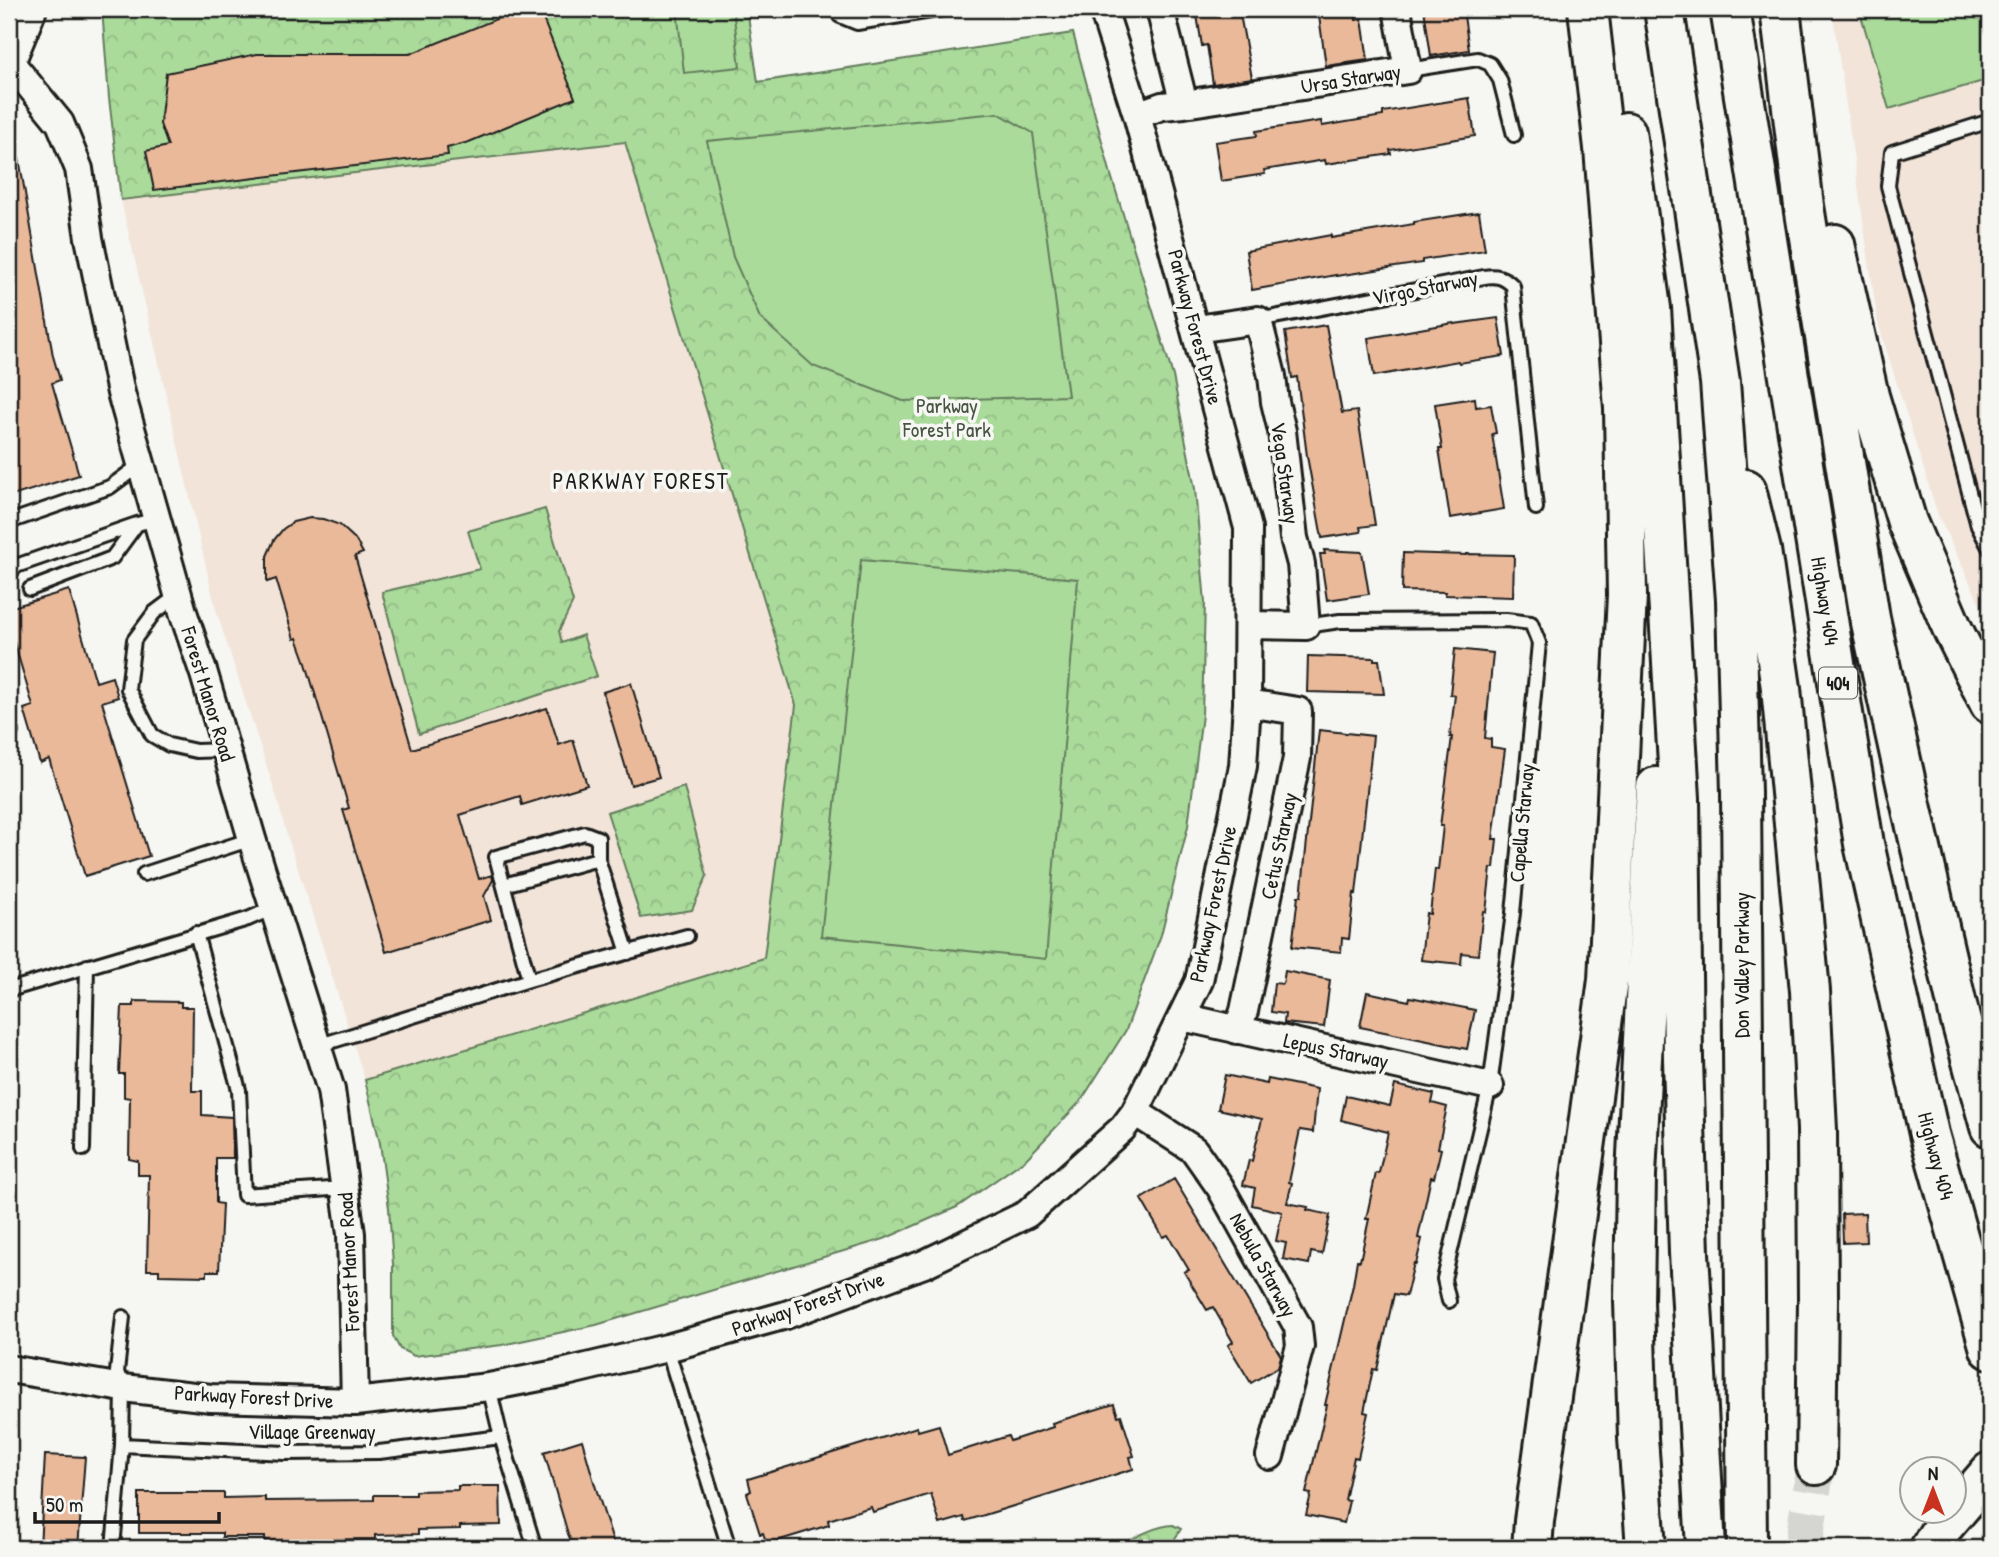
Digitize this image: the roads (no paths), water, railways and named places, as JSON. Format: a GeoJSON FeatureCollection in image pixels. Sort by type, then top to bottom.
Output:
{"type":"FeatureCollection","features":[{"type":"Feature","properties":{"kind":"highway"},"geometry":{"type":"LineString","coordinates":[[1532,1548],[1608,980],[1627,595],[1624,408],[1604,148],[1587,9]]}},
{"type":"Feature","properties":{"kind":"highway"},"geometry":{"type":"LineString","coordinates":[[1607,9],[1651,308],[1680,798],[1683,1059],[1689,1253],[1706,1548]]}},
{"type":"Feature","properties":{"kind":"highway"},"geometry":{"type":"LineString","coordinates":[[1664,9],[1720,382],[1761,550],[1781,688],[1810,991],[1817,1130],[1816,1465]]}},
{"type":"Feature","properties":{"kind":"highway","name":"Highway 404"},"geometry":{"type":"LineString","coordinates":[[1730,9],[1864,844],[1929,1134],[1990,1349]]}},
{"type":"Feature","properties":{"kind":"highway"},"geometry":{"type":"LineString","coordinates":[[1782,9],[1869,396],[1907,522],[1953,630],[1990,704]]}},
{"type":"Feature","properties":{"kind":"highway","name":"Highway 404"},"geometry":{"type":"LineString","coordinates":[[1782,9],[1804,206],[1870,618],[1960,1018],[1990,1127]]}},
{"type":"Feature","properties":{"kind":"highway","name":"Don Valley Parkway"},"geometry":{"type":"LineString","coordinates":[[1720,382],[1736,600],[1741,793],[1747,1548]]}},
{"type":"Feature","properties":{"kind":"highway"},"geometry":{"type":"LineString","coordinates":[[1646,1548],[1638,1438],[1634,1314],[1636,1189],[1668,586]]}},
{"type":"Feature","properties":{"kind":"highway"},"geometry":{"type":"LineString","coordinates":[[1511,1548],[1556,1361]]}},
{"type":"Feature","properties":{"kind":"highway"},"geometry":{"type":"LineString","coordinates":[[1930,1548],[1942,1528],[1990,1472]]}},
{"type":"Feature","properties":{"kind":"street","name":"Forest Manor Road"},"geometry":{"type":"LineString","coordinates":[[33,9],[10,64],[60,123],[79,169],[89,238],[118,380],[141,464],[147,522],[178,595],[251,839],[331,1090],[351,1234],[355,1402]]}},
{"type":"Feature","properties":{"kind":"street","name":"Parkway Forest Drive"},"geometry":{"type":"LineString","coordinates":[[9,1369],[123,1388],[211,1398],[355,1402],[488,1387],[566,1372],[786,1315],[924,1264],[1027,1214],[1123,1128],[1135,1112],[1199,981],[1243,766],[1247,703],[1248,528],[1137,115],[1103,9]]}},
{"type":"Feature","properties":{"kind":"street"},"geometry":{"type":"LineString","coordinates":[[1160,9],[1184,104]]}},
{"type":"Feature","properties":{"kind":"street"},"geometry":{"type":"LineString","coordinates":[[1397,9],[1408,70]]}},
{"type":"Feature","properties":{"kind":"street","name":"Ursa Starway"},"geometry":{"type":"LineString","coordinates":[[1137,115],[1162,106],[1408,70]]}},
{"type":"Feature","properties":{"kind":"street","name":"Virgo Starway"},"geometry":{"type":"LineString","coordinates":[[1196,329],[1258,320]]}},
{"type":"Feature","properties":{"kind":"street","name":"Vega Starway"},"geometry":{"type":"LineString","coordinates":[[1258,320],[1282,431],[1294,538],[1301,564],[1306,626]]}},
{"type":"Feature","properties":{"kind":"street","name":"Capella Starway"},"geometry":{"type":"LineString","coordinates":[[1248,625],[1306,626]]}},
{"type":"Feature","properties":{"kind":"street","name":"Cetus Starway"},"geometry":{"type":"LineString","coordinates":[[1237,1030],[1244,1011],[1297,758],[1298,711],[1247,703]]}},
{"type":"Feature","properties":{"kind":"street","name":"Lepus Starway"},"geometry":{"type":"LineString","coordinates":[[1182,1017],[1490,1086]]}},
{"type":"Feature","properties":{"kind":"street","name":"Nebula Starway"},"geometry":{"type":"LineString","coordinates":[[1135,1112],[1194,1150],[1220,1187],[1298,1327],[1300,1346],[1270,1456]]}},
{"type":"Feature","properties":{"kind":"lane"},"geometry":{"type":"LineString","coordinates":[[838,9],[840,16],[857,23],[944,9]]}},
{"type":"Feature","properties":{"kind":"lane","name":"Ursa Starway"},"geometry":{"type":"LineString","coordinates":[[1408,70],[1478,59],[1490,64],[1500,80],[1514,135]]}},
{"type":"Feature","properties":{"kind":"lane"},"geometry":{"type":"LineString","coordinates":[[1990,121],[1892,152],[1888,187],[1978,526],[1990,549]]}},
{"type":"Feature","properties":{"kind":"lane","name":"Virgo Starway"},"geometry":{"type":"LineString","coordinates":[[1258,320],[1492,275],[1505,278],[1513,286],[1536,508]]}},
{"type":"Feature","properties":{"kind":"lane"},"geometry":{"type":"LineString","coordinates":[[9,522],[110,487],[141,464]]}},
{"type":"Feature","properties":{"kind":"lane"},"geometry":{"type":"LineString","coordinates":[[9,574],[16,566],[147,522]]}},
{"type":"Feature","properties":{"kind":"lane"},"geometry":{"type":"LineString","coordinates":[[30,589],[112,558],[147,522]]}},
{"type":"Feature","properties":{"kind":"lane"},"geometry":{"type":"LineString","coordinates":[[178,595],[154,613],[134,640],[128,689],[152,735],[169,745],[196,751],[226,750]]}},
{"type":"Feature","properties":{"kind":"lane","name":"Capella Starway"},"geometry":{"type":"LineString","coordinates":[[1306,626],[1340,621],[1506,620],[1531,622],[1539,643],[1513,913],[1490,1086],[1444,1279],[1449,1301]]}},
{"type":"Feature","properties":{"kind":"lane"},"geometry":{"type":"LineString","coordinates":[[9,726],[9,732]]}},
{"type":"Feature","properties":{"kind":"lane"},"geometry":{"type":"LineString","coordinates":[[529,980],[496,857],[585,833],[598,838],[598,859],[628,953]]}},
{"type":"Feature","properties":{"kind":"lane"},"geometry":{"type":"LineString","coordinates":[[144,874],[251,839]]}},
{"type":"Feature","properties":{"kind":"lane"},"geometry":{"type":"LineString","coordinates":[[504,886],[598,859]]}},
{"type":"Feature","properties":{"kind":"lane"},"geometry":{"type":"LineString","coordinates":[[9,990],[248,919],[273,908]]}},
{"type":"Feature","properties":{"kind":"lane"},"geometry":{"type":"LineString","coordinates":[[196,933],[239,1090],[244,1195],[345,1188]]}},
{"type":"Feature","properties":{"kind":"lane"},"geometry":{"type":"LineString","coordinates":[[317,1046],[529,980],[687,936]]}},
{"type":"Feature","properties":{"kind":"lane"},"geometry":{"type":"LineString","coordinates":[[83,1149],[87,966]]}},
{"type":"Feature","properties":{"kind":"lane"},"geometry":{"type":"LineString","coordinates":[[113,1548],[122,1445],[123,1388],[117,1372],[122,1317]]}},
{"type":"Feature","properties":{"kind":"lane"},"geometry":{"type":"LineString","coordinates":[[667,1348],[729,1548]]}},
{"type":"Feature","properties":{"kind":"lane"},"geometry":{"type":"LineString","coordinates":[[488,1387],[535,1548]]}},
{"type":"Feature","properties":{"kind":"lane","name":"Village Greenway"},"geometry":{"type":"LineString","coordinates":[[122,1445],[285,1453],[379,1452],[501,1437]]}},
{"type":"Feature","properties":{"kind":"tunnel"},"geometry":{"type":"LineString","coordinates":[[1803,1548],[1816,1465]]}},
{"type":"Feature","properties":{"kind":"district","name":"PARKWAY FOREST"},"geometry":{"type":"Point","coordinates":[641,481]}},
{"type":"Feature","properties":{"kind":"park label","name":"Parkway Forest Park"},"geometry":{"type":"Point","coordinates":[947,418]}}]}
